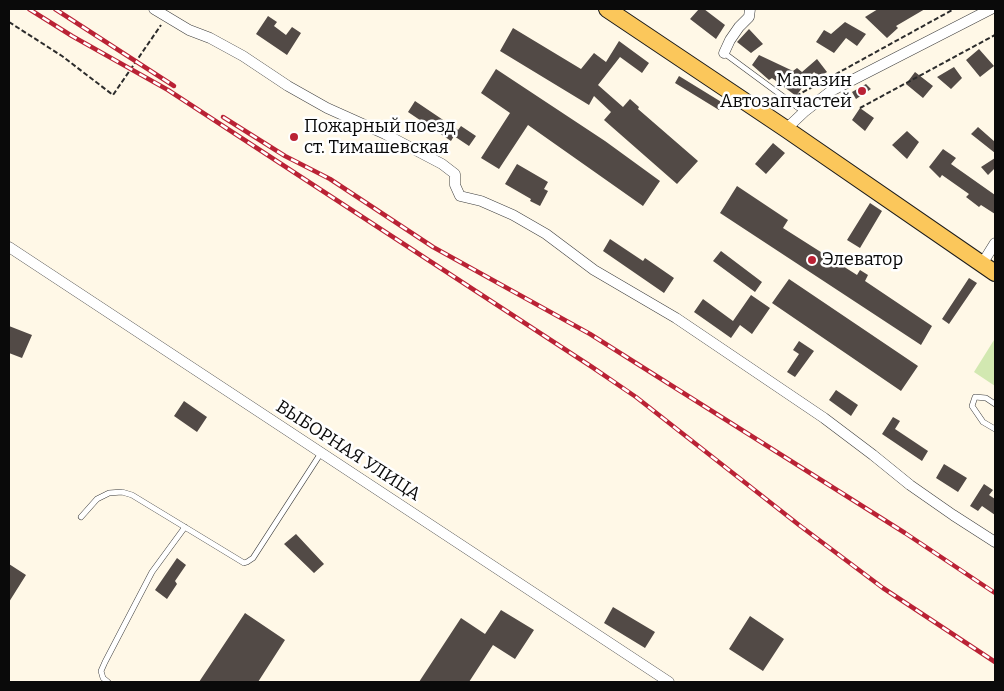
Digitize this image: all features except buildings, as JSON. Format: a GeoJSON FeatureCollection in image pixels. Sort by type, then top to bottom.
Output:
{"type":"FeatureCollection","features":[{"type":"Feature","properties":{"kind":"main road"},"geometry":{"type":"LineString","coordinates":[[607,9],[989,268]]}},
{"type":"Feature","properties":{"kind":"street"},"geometry":{"type":"LineString","coordinates":[[154,9],[189,30],[210,38],[243,56],[288,86],[328,108],[385,134],[442,164],[456,174],[455,184],[460,196],[481,201],[513,215],[546,234],[594,270],[676,318],[824,418],[910,485],[995,542]]}},
{"type":"Feature","properties":{"kind":"street"},"geometry":{"type":"LineString","coordinates":[[724,53],[739,27],[750,17],[750,9]]}},
{"type":"Feature","properties":{"kind":"street"},"geometry":{"type":"LineString","coordinates":[[786,129],[831,91],[990,9]]}},
{"type":"Feature","properties":{"kind":"street"},"geometry":{"type":"LineString","coordinates":[[989,268],[995,243]]}},
{"type":"Feature","properties":{"kind":"street","name":"ВЫБОРНАЯ УЛИЦА"},"geometry":{"type":"LineString","coordinates":[[9,248],[669,682]]}},
{"type":"Feature","properties":{"kind":"lane"},"geometry":{"type":"LineString","coordinates":[[724,53],[804,112]]}},
{"type":"Feature","properties":{"kind":"lane"},"geometry":{"type":"LineString","coordinates":[[995,404],[986,398],[976,397],[972,406],[983,422],[995,429]]}},
{"type":"Feature","properties":{"kind":"lane"},"geometry":{"type":"LineString","coordinates":[[81,517],[98,499],[109,492],[122,492],[132,495],[244,563],[253,558],[321,453]]}},
{"type":"Feature","properties":{"kind":"lane"},"geometry":{"type":"LineString","coordinates":[[108,682],[103,678],[101,671],[105,662],[152,572],[186,527]]}},
{"type":"Feature","properties":{"kind":"path"},"geometry":{"type":"LineString","coordinates":[[796,96],[954,9]]}},
{"type":"Feature","properties":{"kind":"path"},"geometry":{"type":"LineString","coordinates":[[9,22],[62,56],[113,95],[167,17]]}},
{"type":"Feature","properties":{"kind":"path"},"geometry":{"type":"LineString","coordinates":[[860,108],[995,35]]}},
{"type":"Feature","properties":{"kind":"green space"},"geometry":{"type":"Polygon","coordinates":[[[995,341],[995,386],[974,372],[995,341]]]}},
{"type":"Feature","properties":{"kind":"railway"},"geometry":{"type":"LineString","coordinates":[[29,9],[72,36],[168,90],[592,367],[636,397],[799,525],[883,588],[995,662]]}},
{"type":"Feature","properties":{"kind":"railway"},"geometry":{"type":"LineString","coordinates":[[55,9],[174,86]]}},
{"type":"Feature","properties":{"kind":"railway"},"geometry":{"type":"LineString","coordinates":[[223,117],[285,156],[330,179],[433,247],[590,334],[905,533],[995,593]]}},
{"type":"Feature","properties":{"kind":"place","name":"Магазин Автозапчастей"},"geometry":{"type":"Point","coordinates":[862,91]}},
{"type":"Feature","properties":{"kind":"place","name":"Пожарный поезд ст. Тимашевская"},"geometry":{"type":"Point","coordinates":[294,137]}},
{"type":"Feature","properties":{"kind":"place","name":"Элеватор"},"geometry":{"type":"Point","coordinates":[812,260]}}]}
